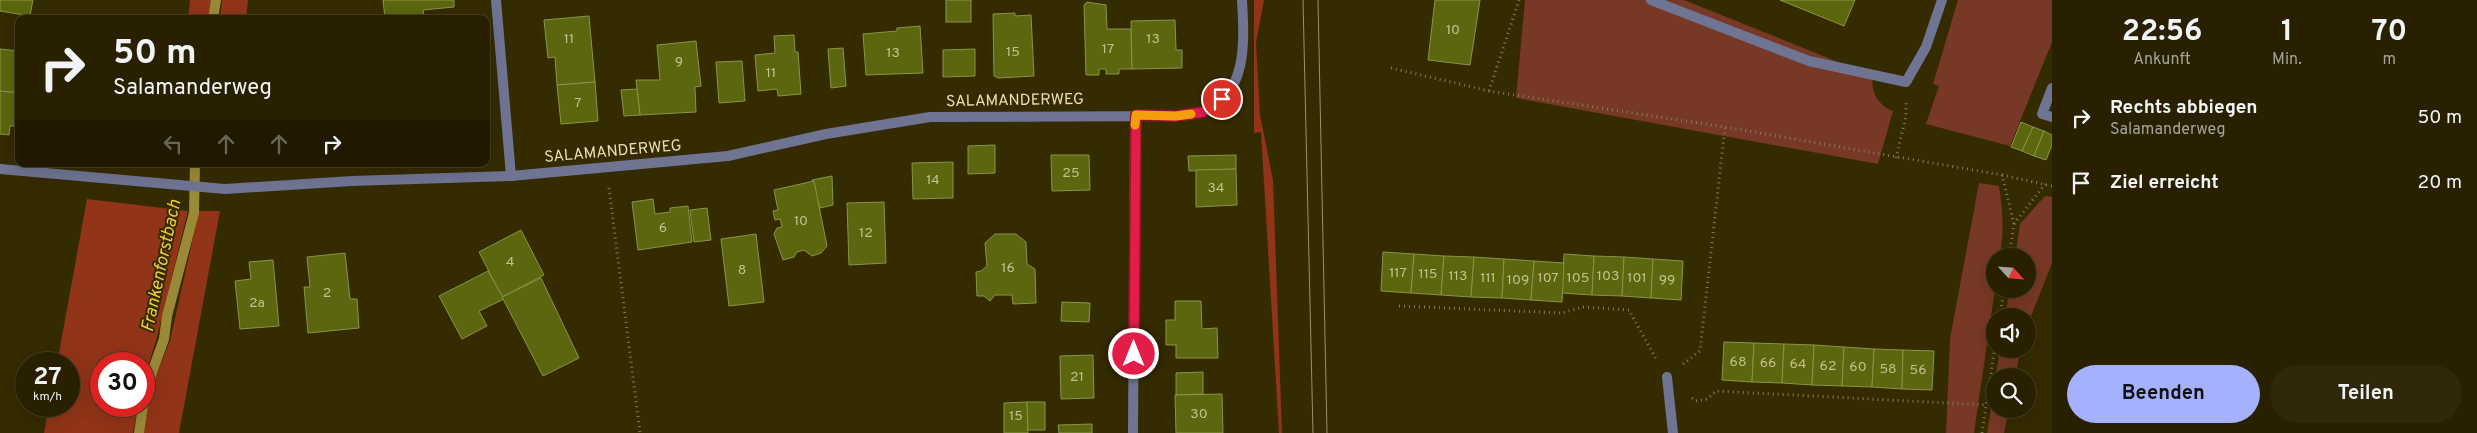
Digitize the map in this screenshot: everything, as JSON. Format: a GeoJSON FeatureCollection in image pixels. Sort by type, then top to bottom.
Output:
{"type":"FeatureCollection","features":[{"type":"Feature","properties":{"kind":"street"},"geometry":{"type":"LineString","coordinates":[[496,0],[511,176]]}},
{"type":"Feature","properties":{"kind":"street","name":"SALAMANDERWEG"},"geometry":{"type":"LineString","coordinates":[[0,169],[168,185],[225,188],[352,180],[511,176],[728,156],[826,134],[930,117],[1176,116],[1203,112],[1222,99],[1236,80],[1244,51],[1242,0]]}},
{"type":"Feature","properties":{"kind":"street"},"geometry":{"type":"LineString","coordinates":[[1651,0],[1810,61],[1906,82],[1926,47],[1942,0]]}},
{"type":"Feature","properties":{"kind":"street"},"geometry":{"type":"LineString","coordinates":[[2052,88],[2042,114],[2052,118]]}},
{"type":"Feature","properties":{"kind":"street"},"geometry":{"type":"LineString","coordinates":[[1133,433],[1136,115]]}},
{"type":"Feature","properties":{"kind":"street"},"geometry":{"type":"LineString","coordinates":[[1666,377],[1673,433]]}},
{"type":"Feature","properties":{"kind":"path"},"geometry":{"type":"LineString","coordinates":[[1490,91],[1519,0]]}},
{"type":"Feature","properties":{"kind":"path"},"geometry":{"type":"LineString","coordinates":[[1390,68],[1490,91],[1725,127],[2002,175],[2052,186]]}},
{"type":"Feature","properties":{"kind":"path"},"geometry":{"type":"LineString","coordinates":[[1896,158],[1906,116],[1906,82]]}},
{"type":"Feature","properties":{"kind":"path"},"geometry":{"type":"LineString","coordinates":[[1666,377],[1700,351],[1725,127]]}},
{"type":"Feature","properties":{"kind":"path"},"geometry":{"type":"LineString","coordinates":[[606,167],[640,433]]}},
{"type":"Feature","properties":{"kind":"path"},"geometry":{"type":"LineString","coordinates":[[2002,175],[2014,224],[2010,248]]}},
{"type":"Feature","properties":{"kind":"path"},"geometry":{"type":"LineString","coordinates":[[2014,224],[2045,184]]}},
{"type":"Feature","properties":{"kind":"path"},"geometry":{"type":"LineString","coordinates":[[1399,306],[1562,313],[1583,308],[1629,310],[1666,377],[1696,401],[1707,399],[1716,390],[1986,405],[1982,433]]}},
{"type":"Feature","properties":{"kind":"shaded area"},"geometry":{"type":"Polygon","coordinates":[[[190,0],[212,0],[210,15],[188,15],[190,0]]]}},
{"type":"Feature","properties":{"kind":"shaded area"},"geometry":{"type":"Polygon","coordinates":[[[222,0],[248,0],[246,15],[220,15],[222,0]]]}},
{"type":"Feature","properties":{"kind":"shaded area"},"geometry":{"type":"Polygon","coordinates":[[[1254,0],[1264,0],[1256,42],[1260,115],[1273,180],[1282,433],[1279,433],[1261,132],[1254,133],[1254,0]]]}},
{"type":"Feature","properties":{"kind":"shaded area"},"geometry":{"type":"Polygon","coordinates":[[[1525,0],[1684,0],[1873,76],[1872,82],[1876,97],[1883,106],[1893,111],[1878,164],[1516,98],[1525,0]]]}},
{"type":"Feature","properties":{"kind":"shaded area"},"geometry":{"type":"Polygon","coordinates":[[[1958,0],[2052,0],[2052,42],[2010,146],[1926,124],[1939,86],[1933,84],[1958,0]]]}},
{"type":"Feature","properties":{"kind":"shaded area"},"geometry":{"type":"Polygon","coordinates":[[[1979,183],[1999,186],[2002,238],[2001,248],[1986,248],[1986,298],[1994,298],[1992,308],[1986,308],[1986,351],[1974,433],[1946,433],[1950,339],[1979,183]]]}},
{"type":"Feature","properties":{"kind":"shaded area"},"geometry":{"type":"Polygon","coordinates":[[[2045,196],[2052,197],[2052,263],[2034,308],[2006,308],[2008,298],[2036,298],[2036,248],[2016,248],[2020,224],[2045,196]]]}},
{"type":"Feature","properties":{"kind":"shaded area"},"geometry":{"type":"Polygon","coordinates":[[[87,199],[188,211],[152,352],[90,352],[90,417],[136,417],[133,433],[44,433],[47,417],[80,417],[80,352],[59,352],[87,199]]]}},
{"type":"Feature","properties":{"kind":"shaded area"},"geometry":{"type":"Polygon","coordinates":[[[199,211],[220,211],[179,433],[144,433],[146,417],[155,417],[155,378],[170,341],[199,211]]]}},
{"type":"Feature","properties":{"kind":"shaded area"},"geometry":{"type":"Polygon","coordinates":[[[1999,358],[2019,358],[2017,368],[1997,368],[1999,358]]]}},
{"type":"Feature","properties":{"kind":"shaded area"},"geometry":{"type":"Polygon","coordinates":[[[1989,418],[2007,418],[2004,433],[1987,433],[1989,418]]]}},
{"type":"Feature","properties":{"kind":"building"},"geometry":{"type":"Polygon","coordinates":[[[0,0],[33,0],[30,15],[0,11],[0,0]]]}},
{"type":"Feature","properties":{"kind":"building"},"geometry":{"type":"Polygon","coordinates":[[[383,0],[454,0],[454,7],[423,10],[424,15],[385,15],[383,0]]]}},
{"type":"Feature","properties":{"kind":"building"},"geometry":{"type":"Polygon","coordinates":[[[946,0],[971,0],[971,22],[946,22],[946,0]]]}},
{"type":"Feature","properties":{"kind":"building"},"geometry":{"type":"Polygon","coordinates":[[[1435,0],[1480,0],[1470,65],[1428,60],[1435,0]]]}},
{"type":"Feature","properties":{"kind":"building"},"geometry":{"type":"Polygon","coordinates":[[[1780,0],[1855,0],[1844,26],[1780,0]]]}},
{"type":"Feature","properties":{"kind":"building"},"geometry":{"type":"Polygon","coordinates":[[[1087,2],[1106,5],[1107,29],[1131,29],[1132,69],[1119,69],[1119,74],[1106,74],[1106,69],[1099,69],[1099,75],[1086,75],[1084,5],[1087,2]]]}},
{"type":"Feature","properties":{"kind":"building"},"geometry":{"type":"Polygon","coordinates":[[[1015,13],[1015,16],[1031,15],[1034,76],[998,78],[994,76],[993,14],[1015,13]]]}},
{"type":"Feature","properties":{"kind":"building"},"geometry":{"type":"Polygon","coordinates":[[[589,16],[595,82],[557,85],[555,57],[548,58],[544,20],[589,16]]]}},
{"type":"Feature","properties":{"kind":"building"},"geometry":{"type":"Polygon","coordinates":[[[1175,20],[1176,50],[1182,50],[1182,68],[1132,69],[1131,21],[1175,20]]]}},
{"type":"Feature","properties":{"kind":"building"},"geometry":{"type":"Polygon","coordinates":[[[920,26],[923,73],[866,75],[863,34],[897,31],[897,28],[920,26]]]}},
{"type":"Feature","properties":{"kind":"building"},"geometry":{"type":"Polygon","coordinates":[[[794,35],[795,52],[798,52],[801,94],[778,96],[777,89],[758,91],[755,55],[775,53],[774,36],[794,35]]]}},
{"type":"Feature","properties":{"kind":"building"},"geometry":{"type":"Polygon","coordinates":[[[696,41],[701,86],[695,87],[696,112],[640,115],[636,80],[660,80],[657,45],[696,41]]]}},
{"type":"Feature","properties":{"kind":"building"},"geometry":{"type":"Polygon","coordinates":[[[843,48],[846,86],[831,88],[828,49],[843,48]]]}},
{"type":"Feature","properties":{"kind":"building"},"geometry":{"type":"Polygon","coordinates":[[[0,49],[15,51],[15,93],[0,91],[0,49]]]}},
{"type":"Feature","properties":{"kind":"building"},"geometry":{"type":"Polygon","coordinates":[[[975,49],[975,76],[943,77],[943,50],[975,49]]]}},
{"type":"Feature","properties":{"kind":"building"},"geometry":{"type":"Polygon","coordinates":[[[742,61],[745,101],[719,103],[716,62],[742,61]]]}},
{"type":"Feature","properties":{"kind":"building"},"geometry":{"type":"Polygon","coordinates":[[[595,82],[598,121],[561,124],[557,85],[595,82]]]}},
{"type":"Feature","properties":{"kind":"building"},"geometry":{"type":"Polygon","coordinates":[[[637,89],[640,115],[624,116],[621,90],[637,89]]]}},
{"type":"Feature","properties":{"kind":"building"},"geometry":{"type":"Polygon","coordinates":[[[0,91],[15,93],[15,126],[10,126],[9,135],[0,134],[0,91]]]}},
{"type":"Feature","properties":{"kind":"building"},"geometry":{"type":"Polygon","coordinates":[[[2021,122],[2033,127],[2022,151],[2011,147],[2021,122]]]}},
{"type":"Feature","properties":{"kind":"building"},"geometry":{"type":"Polygon","coordinates":[[[2033,127],[2044,131],[2034,156],[2022,151],[2033,127]]]}},
{"type":"Feature","properties":{"kind":"building"},"geometry":{"type":"Polygon","coordinates":[[[2044,131],[2052,135],[2052,145],[2046,160],[2034,156],[2044,131]]]}},
{"type":"Feature","properties":{"kind":"building"},"geometry":{"type":"Polygon","coordinates":[[[995,145],[995,173],[968,174],[968,146],[995,145]]]}},
{"type":"Feature","properties":{"kind":"building"},"geometry":{"type":"Polygon","coordinates":[[[1051,155],[1089,155],[1090,190],[1052,191],[1051,155]]]}},
{"type":"Feature","properties":{"kind":"building"},"geometry":{"type":"Polygon","coordinates":[[[1236,155],[1236,169],[1189,171],[1188,156],[1236,155]]]}},
{"type":"Feature","properties":{"kind":"building"},"geometry":{"type":"Polygon","coordinates":[[[953,162],[953,198],[913,199],[912,163],[953,162]]]}},
{"type":"Feature","properties":{"kind":"building"},"geometry":{"type":"Polygon","coordinates":[[[1236,169],[1237,205],[1196,207],[1196,170],[1236,169]]]}},
{"type":"Feature","properties":{"kind":"building"},"geometry":{"type":"Polygon","coordinates":[[[832,176],[833,205],[820,208],[812,180],[832,176]]]}},
{"type":"Feature","properties":{"kind":"building"},"geometry":{"type":"Polygon","coordinates":[[[814,181],[827,246],[821,253],[812,256],[804,250],[797,252],[794,257],[783,260],[774,234],[777,228],[782,227],[780,219],[775,220],[773,211],[778,210],[774,190],[814,181]]]}},
{"type":"Feature","properties":{"kind":"building"},"geometry":{"type":"Polygon","coordinates":[[[653,199],[655,214],[670,212],[670,208],[688,206],[692,242],[638,250],[632,202],[653,199]]]}},
{"type":"Feature","properties":{"kind":"building"},"geometry":{"type":"Polygon","coordinates":[[[884,202],[886,263],[849,265],[847,203],[884,202]]]}},
{"type":"Feature","properties":{"kind":"building"},"geometry":{"type":"Polygon","coordinates":[[[707,208],[711,240],[694,242],[690,210],[707,208]]]}},
{"type":"Feature","properties":{"kind":"building"},"geometry":{"type":"Polygon","coordinates":[[[521,230],[544,275],[502,297],[479,252],[521,230]]]}},
{"type":"Feature","properties":{"kind":"building"},"geometry":{"type":"Polygon","coordinates":[[[756,234],[764,302],[729,306],[721,239],[756,234]]]}},
{"type":"Feature","properties":{"kind":"building"},"geometry":{"type":"Polygon","coordinates":[[[995,234],[1016,234],[1026,242],[1027,264],[1035,269],[1036,303],[1013,304],[1012,295],[995,295],[990,301],[984,296],[977,296],[976,272],[981,271],[987,266],[985,243],[995,234]]]}},
{"type":"Feature","properties":{"kind":"building"},"geometry":{"type":"Polygon","coordinates":[[[1383,252],[1414,254],[1411,293],[1381,291],[1383,252]]]}},
{"type":"Feature","properties":{"kind":"building"},"geometry":{"type":"Polygon","coordinates":[[[345,253],[350,299],[357,299],[359,328],[308,333],[304,287],[310,287],[307,257],[345,253]]]}},
{"type":"Feature","properties":{"kind":"building"},"geometry":{"type":"Polygon","coordinates":[[[1414,254],[1444,256],[1441,295],[1411,293],[1414,254]]]}},
{"type":"Feature","properties":{"kind":"building"},"geometry":{"type":"Polygon","coordinates":[[[1564,254],[1594,256],[1592,295],[1562,293],[1564,254]]]}},
{"type":"Feature","properties":{"kind":"building"},"geometry":{"type":"Polygon","coordinates":[[[1444,256],[1474,257],[1471,297],[1441,295],[1444,256]]]}},
{"type":"Feature","properties":{"kind":"building"},"geometry":{"type":"Polygon","coordinates":[[[1594,256],[1624,257],[1622,296],[1592,295],[1594,256]]]}},
{"type":"Feature","properties":{"kind":"building"},"geometry":{"type":"Polygon","coordinates":[[[1474,257],[1504,259],[1502,298],[1471,297],[1474,257]]]}},
{"type":"Feature","properties":{"kind":"building"},"geometry":{"type":"Polygon","coordinates":[[[1624,257],[1653,259],[1651,298],[1622,296],[1624,257]]]}},
{"type":"Feature","properties":{"kind":"building"},"geometry":{"type":"Polygon","coordinates":[[[1504,259],[1534,261],[1531,300],[1502,298],[1504,259]]]}},
{"type":"Feature","properties":{"kind":"building"},"geometry":{"type":"Polygon","coordinates":[[[1653,259],[1683,261],[1681,300],[1651,298],[1653,259]]]}},
{"type":"Feature","properties":{"kind":"building"},"geometry":{"type":"Polygon","coordinates":[[[273,260],[279,326],[240,329],[235,281],[251,279],[249,262],[273,260]]]}},
{"type":"Feature","properties":{"kind":"building"},"geometry":{"type":"Polygon","coordinates":[[[1534,261],[1564,263],[1562,302],[1531,300],[1534,261]]]}},
{"type":"Feature","properties":{"kind":"building"},"geometry":{"type":"Polygon","coordinates":[[[488,271],[504,299],[479,311],[487,326],[462,339],[439,296],[488,271]]]}},
{"type":"Feature","properties":{"kind":"building"},"geometry":{"type":"Polygon","coordinates":[[[541,278],[579,358],[543,376],[502,297],[541,278]]]}},
{"type":"Feature","properties":{"kind":"building"},"geometry":{"type":"Polygon","coordinates":[[[1175,301],[1201,301],[1202,329],[1217,328],[1218,358],[1176,358],[1176,345],[1166,345],[1166,320],[1175,320],[1175,301]]]}},
{"type":"Feature","properties":{"kind":"building"},"geometry":{"type":"Polygon","coordinates":[[[1062,302],[1090,303],[1089,322],[1061,321],[1062,302]]]}},
{"type":"Feature","properties":{"kind":"building"},"geometry":{"type":"Polygon","coordinates":[[[1724,342],[1754,343],[1752,382],[1722,380],[1724,342]]]}},
{"type":"Feature","properties":{"kind":"building"},"geometry":{"type":"Polygon","coordinates":[[[1754,343],[1784,344],[1782,383],[1752,382],[1754,343]]]}},
{"type":"Feature","properties":{"kind":"building"},"geometry":{"type":"Polygon","coordinates":[[[1784,344],[1814,345],[1812,385],[1782,383],[1784,344]]]}},
{"type":"Feature","properties":{"kind":"building"},"geometry":{"type":"Polygon","coordinates":[[[1814,345],[1844,347],[1842,386],[1812,385],[1814,345]]]}},
{"type":"Feature","properties":{"kind":"building"},"geometry":{"type":"Polygon","coordinates":[[[1844,347],[1874,349],[1872,387],[1842,386],[1844,347]]]}},
{"type":"Feature","properties":{"kind":"building"},"geometry":{"type":"Polygon","coordinates":[[[1874,349],[1903,350],[1902,389],[1872,387],[1874,349]]]}},
{"type":"Feature","properties":{"kind":"building"},"geometry":{"type":"Polygon","coordinates":[[[1903,350],[1934,351],[1932,390],[1902,389],[1903,350]]]}},
{"type":"Feature","properties":{"kind":"building"},"geometry":{"type":"Polygon","coordinates":[[[1093,355],[1094,398],[1061,399],[1060,356],[1093,355]]]}},
{"type":"Feature","properties":{"kind":"building"},"geometry":{"type":"Polygon","coordinates":[[[1203,372],[1203,394],[1176,395],[1176,373],[1203,372]]]}},
{"type":"Feature","properties":{"kind":"building"},"geometry":{"type":"Polygon","coordinates":[[[1222,394],[1223,433],[1176,433],[1175,395],[1222,394]]]}},
{"type":"Feature","properties":{"kind":"building"},"geometry":{"type":"Polygon","coordinates":[[[1027,402],[1028,433],[1004,433],[1004,403],[1027,402]]]}},
{"type":"Feature","properties":{"kind":"building"},"geometry":{"type":"Polygon","coordinates":[[[1027,402],[1045,402],[1045,430],[1028,430],[1027,402]]]}},
{"type":"Feature","properties":{"kind":"building"},"geometry":{"type":"Polygon","coordinates":[[[1092,424],[1092,433],[1059,433],[1058,425],[1092,424]]]}},
{"type":"Feature","properties":{"kind":"waterway","name":"Frankenforstbach"},"geometry":{"type":"LineString","coordinates":[[214,15],[216,0]]}},
{"type":"Feature","properties":{"kind":"waterway","name":"Frankenforstbach"},"geometry":{"type":"LineString","coordinates":[[155,364],[164,339],[167,316],[194,213],[195,167]]}},
{"type":"Feature","properties":{"kind":"waterway","name":"Frankenforstbach"},"geometry":{"type":"LineString","coordinates":[[139,433],[141,417]]}},
{"type":"Feature","properties":{"kind":"tram line"},"geometry":{"type":"LineString","coordinates":[[1303,0],[1313,433]]}},
{"type":"Feature","properties":{"kind":"tram line"},"geometry":{"type":"LineString","coordinates":[[1318,0],[1327,433]]}},
{"type":"Feature","properties":{"kind":"slow traffic"},"geometry":{"type":"LineString","coordinates":[[1135,125],[1136,115],[1176,116],[1191,114]]}},
{"type":"Feature","properties":{"kind":"route"},"geometry":{"type":"LineString","coordinates":[[1134,354],[1136,115],[1176,116],[1203,112],[1222,99]]}}]}
